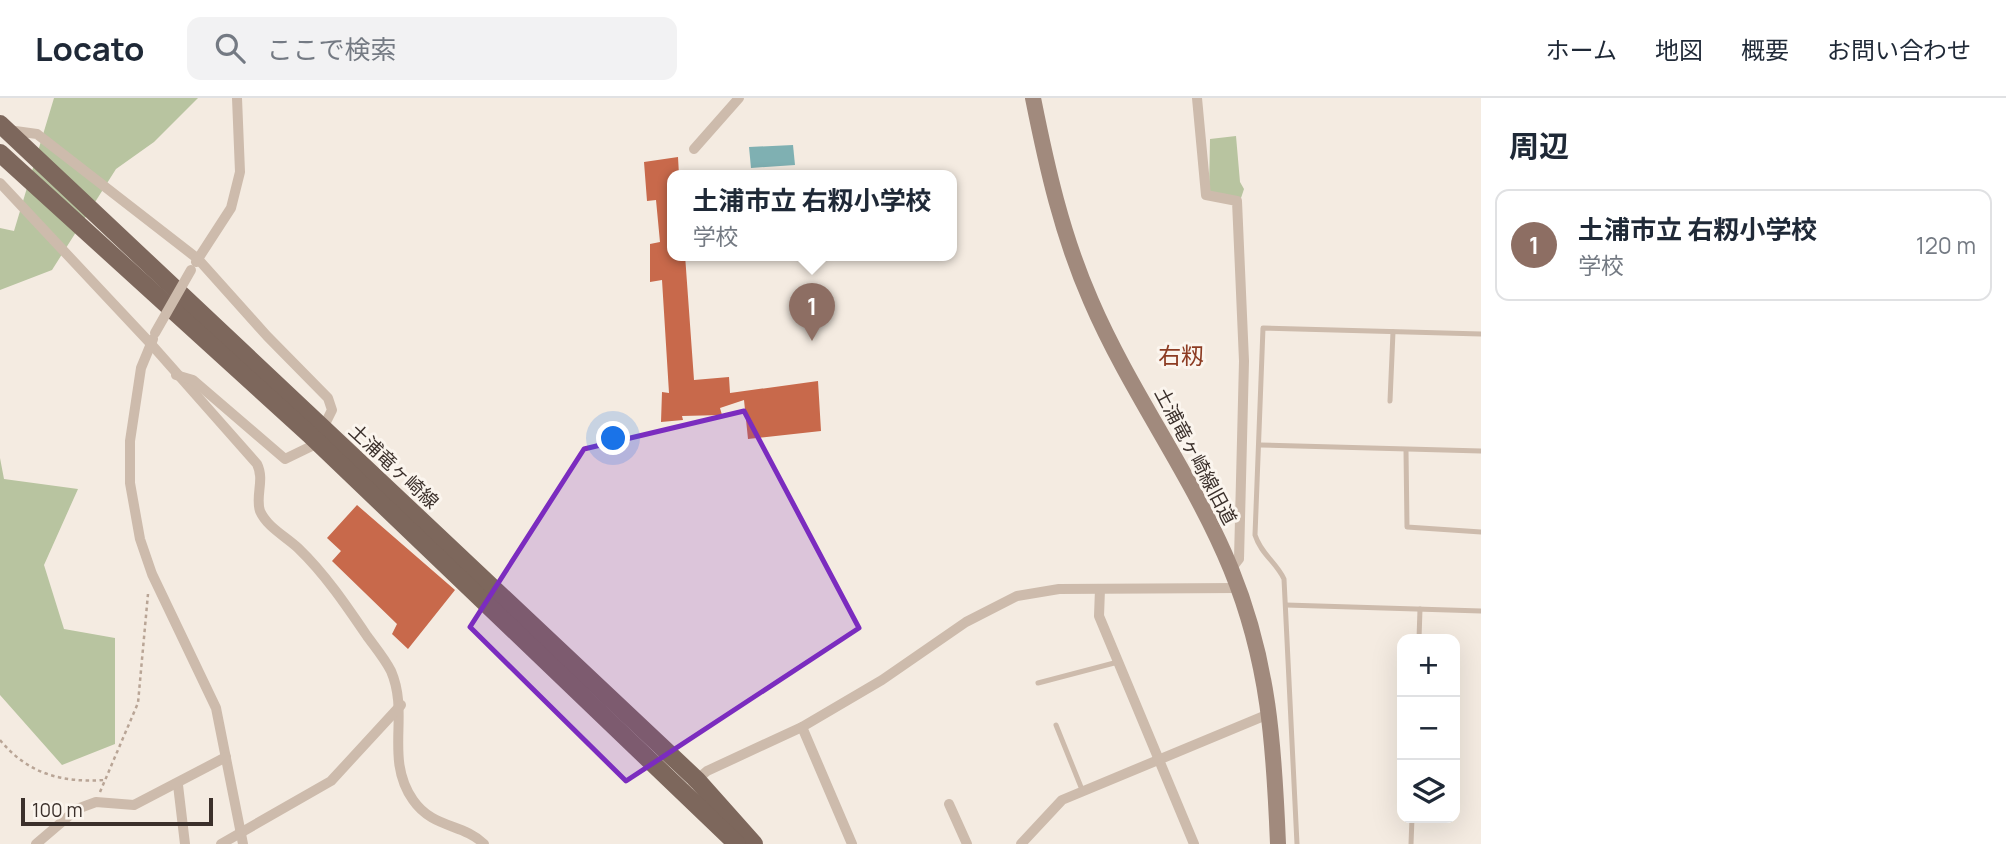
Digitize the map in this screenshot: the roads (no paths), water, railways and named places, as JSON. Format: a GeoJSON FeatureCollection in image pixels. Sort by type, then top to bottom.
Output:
{"type":"FeatureCollection","features":[{"type":"Feature","properties":{"kind":"main road","name":"土浦竜ヶ崎線"},"geometry":{"type":"LineString","coordinates":[[3,127],[321,435],[754,844]]}},
{"type":"Feature","properties":{"kind":"main road","name":"土浦竜ヶ崎線"},"geometry":{"type":"LineString","coordinates":[[0,153],[321,435]]}},
{"type":"Feature","properties":{"kind":"main road","name":"土浦竜ヶ崎線"},"geometry":{"type":"LineString","coordinates":[[690,786],[737,844]]}},
{"type":"Feature","properties":{"kind":"street"},"geometry":{"type":"LineString","coordinates":[[237,98],[240,172],[230,208],[191,270],[153,339],[141,368],[130,441],[130,483],[140,539],[152,574],[216,708],[243,844]]}},
{"type":"Feature","properties":{"kind":"street"},"geometry":{"type":"LineString","coordinates":[[694,149],[739,98]]}},
{"type":"Feature","properties":{"kind":"street","name":"土浦竜ヶ崎線旧道"},"geometry":{"type":"LineString","coordinates":[[1033,98],[1056,209],[1091,303],[1231,569],[1238,588],[1258,651],[1271,713],[1278,844]]}},
{"type":"Feature","properties":{"kind":"street"},"geometry":{"type":"LineString","coordinates":[[1197,98],[1206,195],[1237,201],[1244,361],[1239,558],[1231,569]]}},
{"type":"Feature","properties":{"kind":"street"},"geometry":{"type":"LineString","coordinates":[[3,127],[37,134],[198,259],[267,337],[328,398],[332,410],[321,435],[285,458],[193,380],[175,374]]}},
{"type":"Feature","properties":{"kind":"street"},"geometry":{"type":"LineString","coordinates":[[0,183],[153,339],[175,374],[257,464],[262,474],[259,509],[269,524],[298,548],[335,590],[390,670],[401,705],[396,743],[399,767],[411,797],[425,816],[477,837],[484,844]]}},
{"type":"Feature","properties":{"kind":"street"},"geometry":{"type":"LineString","coordinates":[[690,786],[707,771],[802,727],[881,680],[966,622],[1017,596],[1059,589],[1238,588]]}},
{"type":"Feature","properties":{"kind":"street"},"geometry":{"type":"LineString","coordinates":[[1100,589],[1099,616],[1194,844]]}},
{"type":"Feature","properties":{"kind":"street"},"geometry":{"type":"LineString","coordinates":[[221,844],[331,781],[401,705]]}},
{"type":"Feature","properties":{"kind":"street"},"geometry":{"type":"LineString","coordinates":[[1021,844],[1062,800],[1271,713]]}},
{"type":"Feature","properties":{"kind":"street"},"geometry":{"type":"LineString","coordinates":[[802,727],[852,844]]}},
{"type":"Feature","properties":{"kind":"street"},"geometry":{"type":"LineString","coordinates":[[36,844],[77,809],[96,802],[134,805],[178,785],[226,757]]}},
{"type":"Feature","properties":{"kind":"street"},"geometry":{"type":"LineString","coordinates":[[178,785],[185,844]]}},
{"type":"Feature","properties":{"kind":"street"},"geometry":{"type":"LineString","coordinates":[[949,804],[967,844]]}},
{"type":"Feature","properties":{"kind":"lane"},"geometry":{"type":"LineString","coordinates":[[1297,844],[1286,605],[1280,570],[1263,554],[1255,535],[1263,328],[1481,334]]}},
{"type":"Feature","properties":{"kind":"lane"},"geometry":{"type":"LineString","coordinates":[[1390,401],[1393,332]]}},
{"type":"Feature","properties":{"kind":"lane"},"geometry":{"type":"LineString","coordinates":[[1260,446],[1481,451]]}},
{"type":"Feature","properties":{"kind":"lane"},"geometry":{"type":"LineString","coordinates":[[1406,450],[1407,527],[1481,532]]}},
{"type":"Feature","properties":{"kind":"lane"},"geometry":{"type":"LineString","coordinates":[[1286,605],[1481,611]]}},
{"type":"Feature","properties":{"kind":"lane"},"geometry":{"type":"LineString","coordinates":[[1419,634],[1420,609]]}},
{"type":"Feature","properties":{"kind":"lane"},"geometry":{"type":"LineString","coordinates":[[1038,683],[1118,662]]}},
{"type":"Feature","properties":{"kind":"lane"},"geometry":{"type":"LineString","coordinates":[[1056,725],[1083,792]]}},
{"type":"Feature","properties":{"kind":"lane"},"geometry":{"type":"LineString","coordinates":[[1411,844],[1412,823]]}},
{"type":"Feature","properties":{"kind":"water"},"geometry":{"type":"Polygon","coordinates":[[[793,145],[795,165],[751,168],[749,147],[793,145]]]}},
{"type":"Feature","properties":{"kind":"place","name":"土浦市立 右籾小学校"},"geometry":{"type":"Point","coordinates":[812,341]}},
{"type":"Feature","properties":{"kind":"district","name":"右籾"},"geometry":{"type":"Point","coordinates":[1181,356]}}]}
